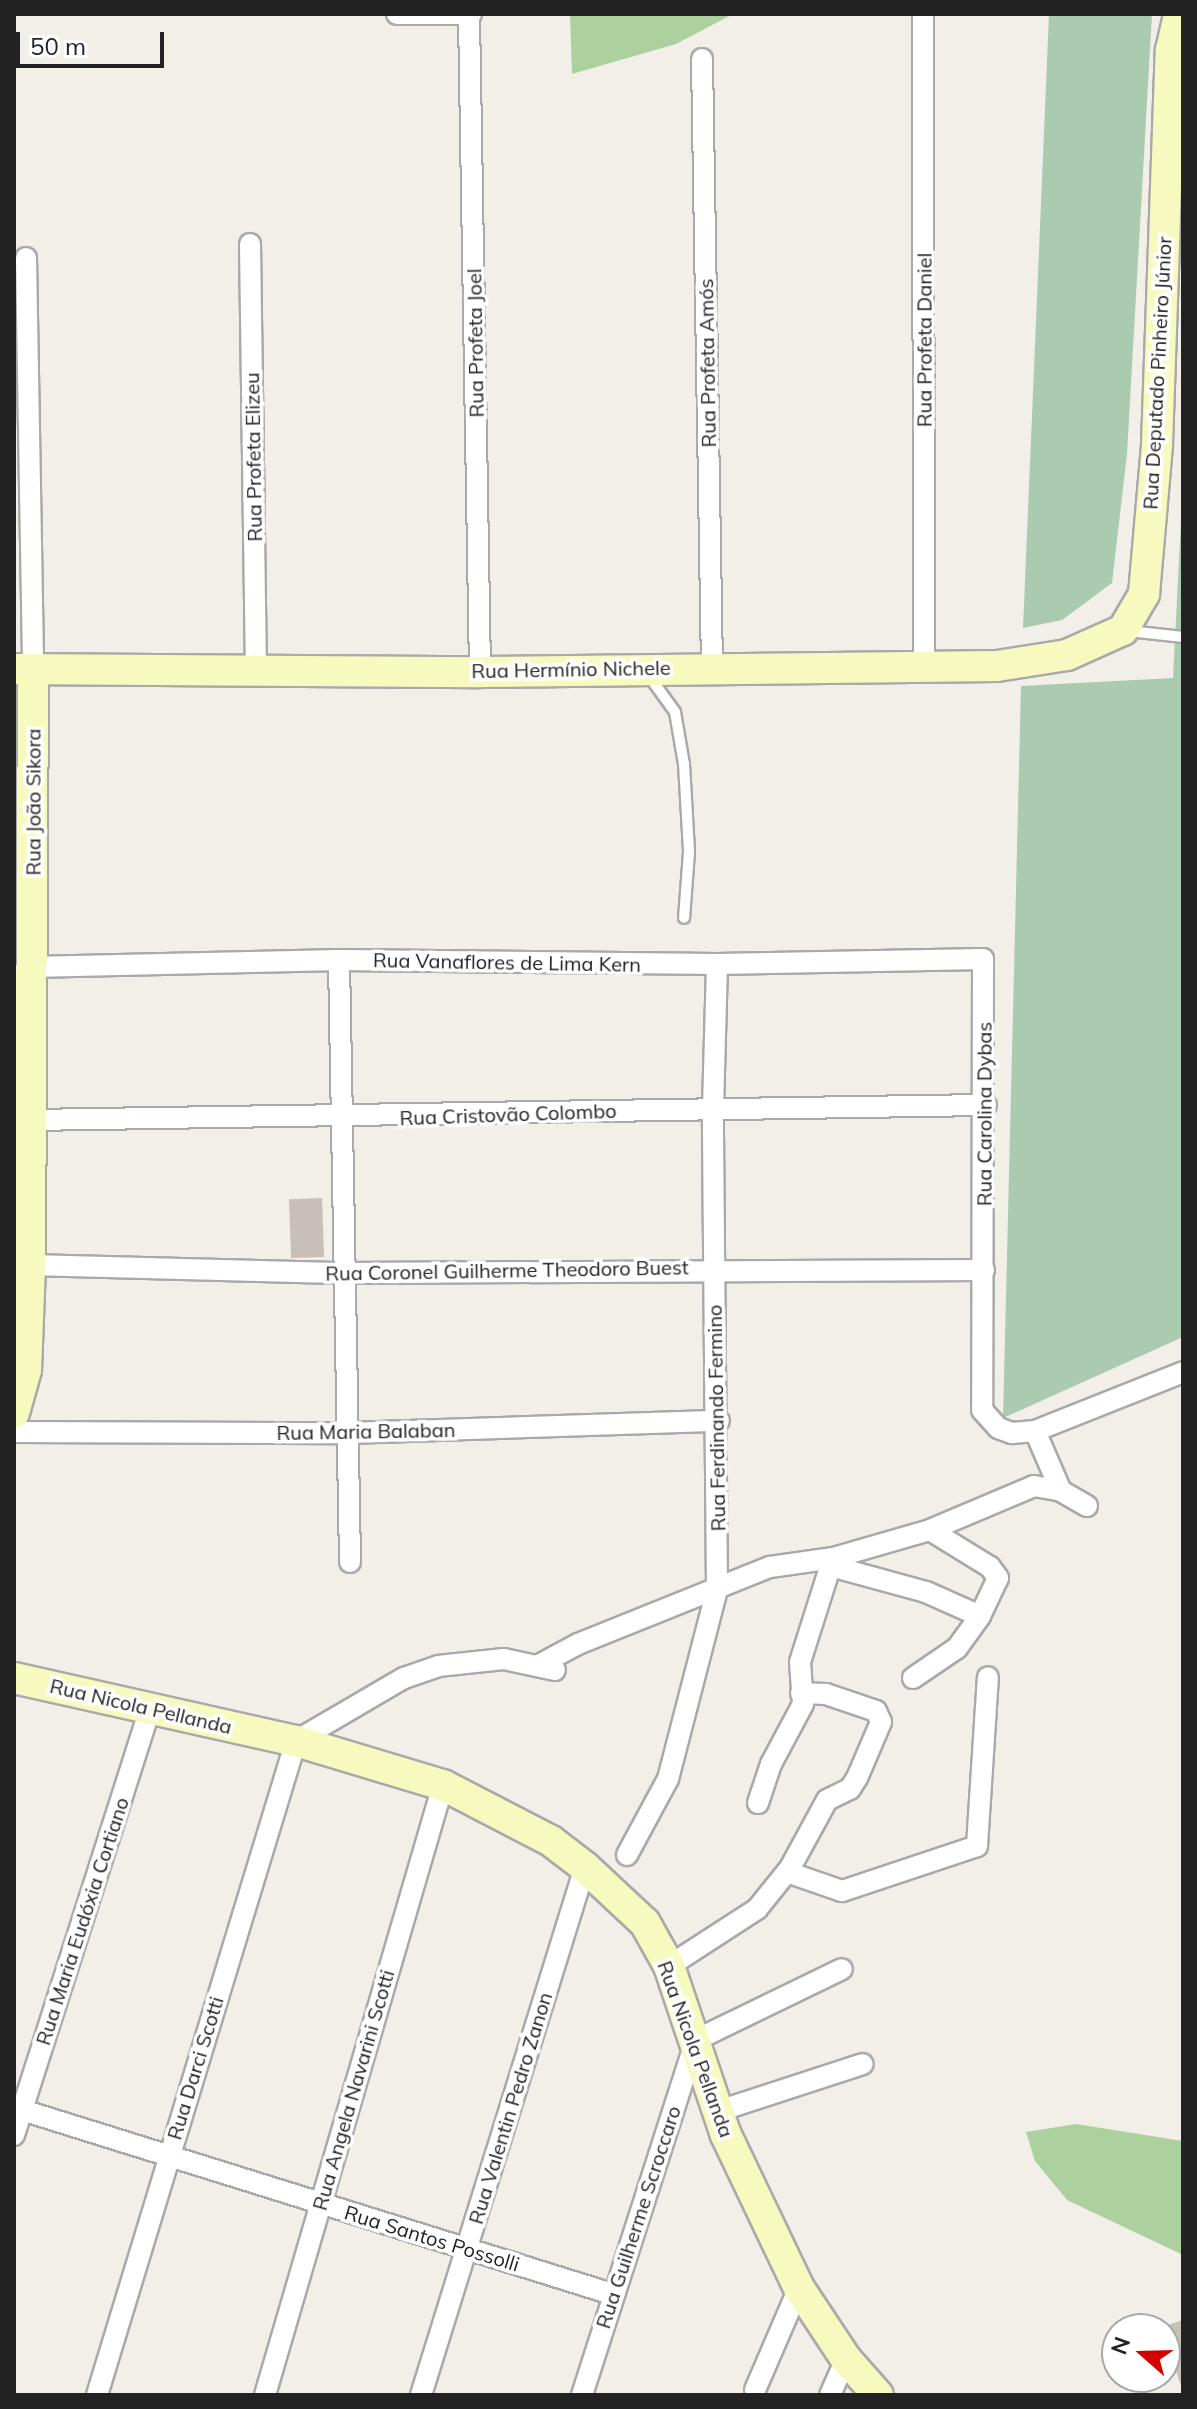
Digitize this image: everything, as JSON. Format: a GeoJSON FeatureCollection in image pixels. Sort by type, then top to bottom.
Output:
{"type":"FeatureCollection","features":[{"type":"Feature","properties":{"kind":"street"},"geometry":{"type":"LineString","coordinates":[[397,14],[470,14]]}},
{"type":"Feature","properties":{"kind":"street","name":"Rua Profeta Joel"},"geometry":{"type":"LineString","coordinates":[[470,14],[480,672]]}},
{"type":"Feature","properties":{"kind":"street","name":"Rua Profeta Daniel"},"geometry":{"type":"LineString","coordinates":[[923,14],[924,666]]}},
{"type":"Feature","properties":{"kind":"street","name":"Rua Deputado Pinheiro Júnior"},"geometry":{"type":"LineString","coordinates":[[1123,630],[1144,594],[1157,444],[1171,50],[1179,14]]}},
{"type":"Feature","properties":{"kind":"street","name":"Rua Profeta Amós"},"geometry":{"type":"LineString","coordinates":[[702,59],[712,666]]}},
{"type":"Feature","properties":{"kind":"street","name":"Rua Profeta Elizeu"},"geometry":{"type":"LineString","coordinates":[[250,244],[256,670]]}},
{"type":"Feature","properties":{"kind":"street"},"geometry":{"type":"LineString","coordinates":[[23,669],[26,258]]}},
{"type":"Feature","properties":{"kind":"street","name":"Rua Hermínio Nichele"},"geometry":{"type":"LineString","coordinates":[[23,669],[480,672],[639,666],[997,666],[1067,655],[1123,630]]}},
{"type":"Feature","properties":{"kind":"street","name":"Rua João Sikora"},"geometry":{"type":"LineString","coordinates":[[14,1413],[26,1370],[30,1265],[23,669]]}},
{"type":"Feature","properties":{"kind":"street","name":"Rua Vanaflores de Lima Kern"},"geometry":{"type":"LineString","coordinates":[[25,948],[339,960],[717,964],[983,959]]}},
{"type":"Feature","properties":{"kind":"street","name":"Rua Carolina Dybas"},"geometry":{"type":"LineString","coordinates":[[983,959],[986,1105],[982,1410],[998,1428],[1012,1433],[1035,1431]]}},
{"type":"Feature","properties":{"kind":"street"},"geometry":{"type":"LineString","coordinates":[[339,960],[350,1562]]}},
{"type":"Feature","properties":{"kind":"street","name":"Rua Ferdinando Fermino"},"geometry":{"type":"LineString","coordinates":[[627,1855],[668,1779],[717,1590],[719,1421],[713,1268],[713,1108],[717,964]]}},
{"type":"Feature","properties":{"kind":"street","name":"Rua Cristovão Colombo"},"geometry":{"type":"LineString","coordinates":[[30,1120],[342,1119],[713,1108],[986,1105]]}},
{"type":"Feature","properties":{"kind":"street","name":"Rua Coronel Guilherme Theodoro Buest"},"geometry":{"type":"LineString","coordinates":[[30,1265],[345,1273],[713,1268],[984,1270]]}},
{"type":"Feature","properties":{"kind":"street"},"geometry":{"type":"LineString","coordinates":[[1061,1491],[1035,1431],[1183,1372]]}},
{"type":"Feature","properties":{"kind":"street","name":"Rua Maria Balaban"},"geometry":{"type":"LineString","coordinates":[[14,1432],[348,1433],[719,1421]]}},
{"type":"Feature","properties":{"kind":"street"},"geometry":{"type":"LineString","coordinates":[[296,1741],[404,1678],[438,1666],[493,1658],[546,1668],[578,1644],[770,1567],[832,1562],[930,1530],[1011,1493],[1034,1486],[1061,1491],[1087,1506]]}},
{"type":"Feature","properties":{"kind":"street"},"geometry":{"type":"LineString","coordinates":[[913,1678],[957,1648],[980,1616],[998,1578],[990,1567],[930,1530]]}},
{"type":"Feature","properties":{"kind":"street"},"geometry":{"type":"LineString","coordinates":[[832,1562],[926,1592],[980,1616]]}},
{"type":"Feature","properties":{"kind":"street"},"geometry":{"type":"LineString","coordinates":[[758,1803],[771,1764],[803,1704],[800,1662],[832,1562]]}},
{"type":"Feature","properties":{"kind":"street"},"geometry":{"type":"LineString","coordinates":[[787,1872],[842,1891],[977,1846],[988,1677]]}},
{"type":"Feature","properties":{"kind":"street","name":"Rua Nicola Pellanda"},"geometry":{"type":"LineString","coordinates":[[14,1678],[296,1741],[443,1785],[551,1841],[585,1867],[645,1923],[669,1966],[719,2111],[799,2288],[846,2359],[878,2395]]}},
{"type":"Feature","properties":{"kind":"street"},"geometry":{"type":"LineString","coordinates":[[669,1966],[731,1930],[757,1909],[787,1872],[827,1800],[850,1789],[881,1722],[876,1711],[826,1694],[801,1693]]}},
{"type":"Feature","properties":{"kind":"street","name":"Rua Maria Eudóxia Cortiano"},"geometry":{"type":"LineString","coordinates":[[14,2135],[151,1707]]}},
{"type":"Feature","properties":{"kind":"street","name":"Rua Darci Scotti"},"geometry":{"type":"LineString","coordinates":[[97,2395],[296,1741]]}},
{"type":"Feature","properties":{"kind":"street","name":"Rua Angela Navarini Scotti"},"geometry":{"type":"LineString","coordinates":[[265,2395],[443,1785]]}},
{"type":"Feature","properties":{"kind":"street","name":"Rua Valentin Pedro Zanon"},"geometry":{"type":"LineString","coordinates":[[421,2395],[585,1867]]}},
{"type":"Feature","properties":{"kind":"street"},"geometry":{"type":"LineString","coordinates":[[696,2040],[842,1969]]}},
{"type":"Feature","properties":{"kind":"street","name":"Rua Guilherme Scroccaro"},"geometry":{"type":"LineString","coordinates":[[582,2395],[696,2040]]}},
{"type":"Feature","properties":{"kind":"street"},"geometry":{"type":"LineString","coordinates":[[719,2111],[863,2064]]}},
{"type":"Feature","properties":{"kind":"street","name":"Rua Santos Possolli"},"geometry":{"type":"LineString","coordinates":[[22,2110],[612,2294]]}},
{"type":"Feature","properties":{"kind":"street"},"geometry":{"type":"LineString","coordinates":[[755,2390],[799,2288]]}},
{"type":"Feature","properties":{"kind":"street"},"geometry":{"type":"LineString","coordinates":[[830,2395],[846,2359]]}},
{"type":"Feature","properties":{"kind":"lane"},"geometry":{"type":"LineString","coordinates":[[1123,630],[1183,637]]}},
{"type":"Feature","properties":{"kind":"lane"},"geometry":{"type":"LineString","coordinates":[[639,666],[662,688],[675,712],[689,852],[684,918]]}},
{"type":"Feature","properties":{"kind":"green space"},"geometry":{"type":"Polygon","coordinates":[[[570,14],[733,14],[676,44],[572,74],[570,14]]]}},
{"type":"Feature","properties":{"kind":"green space"},"geometry":{"type":"Polygon","coordinates":[[[1049,14],[1152,14],[1127,454],[1112,583],[1062,620],[1023,628],[1049,14]]]}},
{"type":"Feature","properties":{"kind":"green space"},"geometry":{"type":"Polygon","coordinates":[[[1183,481],[1183,1337],[1003,1418],[1021,686],[1173,678],[1183,481]]]}},
{"type":"Feature","properties":{"kind":"green space"},"geometry":{"type":"Polygon","coordinates":[[[1076,2124],[1183,2141],[1183,2255],[1067,2200],[1035,2161],[1026,2132],[1076,2124]]]}},
{"type":"Feature","properties":{"kind":"building"},"geometry":{"type":"Polygon","coordinates":[[[322,1198],[324,1257],[291,1258],[289,1199],[322,1198]]]}},
{"type":"Feature","properties":{"kind":"building"},"geometry":{"type":"Polygon","coordinates":[[[1183,2320],[1183,2383],[1181,2383],[1183,2320]]]}}]}
